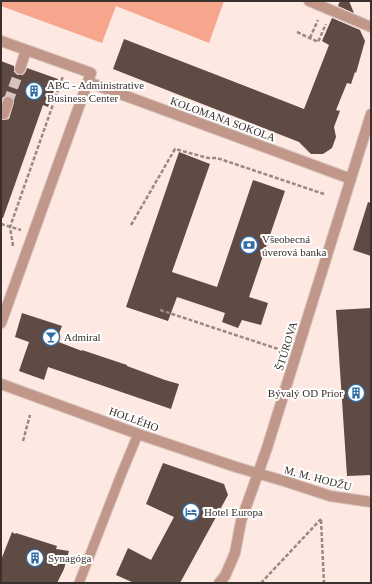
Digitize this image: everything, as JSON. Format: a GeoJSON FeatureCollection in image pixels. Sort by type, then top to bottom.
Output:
{"type":"FeatureCollection","features":[{"type":"Feature","properties":{"kind":"street"},"geometry":{"type":"LineString","coordinates":[[309,1],[371,27]]}},
{"type":"Feature","properties":{"kind":"street","name":"KOLOMANA SOKOLA"},"geometry":{"type":"LineString","coordinates":[[1,41],[89,77],[351,179]]}},
{"type":"Feature","properties":{"kind":"street"},"geometry":{"type":"LineString","coordinates":[[20,69],[26,50]]}},
{"type":"Feature","properties":{"kind":"street"},"geometry":{"type":"LineString","coordinates":[[1,323],[89,77]]}},
{"type":"Feature","properties":{"kind":"street"},"geometry":{"type":"LineString","coordinates":[[1,113],[4,114],[8,102]]}},
{"type":"Feature","properties":{"kind":"street","name":"ŠTÚROVA"},"geometry":{"type":"LineString","coordinates":[[219,583],[235,553],[241,521],[259,474],[371,114]]}},
{"type":"Feature","properties":{"kind":"street","name":"HOLLÉHO"},"geometry":{"type":"LineString","coordinates":[[1,384],[138,434],[259,474]]}},
{"type":"Feature","properties":{"kind":"street","name":"M. M. HODŽU"},"geometry":{"type":"LineString","coordinates":[[259,474],[330,496],[371,502]]}},
{"type":"Feature","properties":{"kind":"lane"},"geometry":{"type":"LineString","coordinates":[[79,583],[138,434]]}},
{"type":"Feature","properties":{"kind":"path"},"geometry":{"type":"LineString","coordinates":[[297,32],[318,42],[328,20]]}},
{"type":"Feature","properties":{"kind":"path"},"geometry":{"type":"LineString","coordinates":[[13,251],[10,227],[64,75],[57,72]]}},
{"type":"Feature","properties":{"kind":"path"},"geometry":{"type":"LineString","coordinates":[[131,225],[175,149],[208,158],[217,158],[324,194]]}},
{"type":"Feature","properties":{"kind":"path"},"geometry":{"type":"LineString","coordinates":[[1,224],[33,234]]}},
{"type":"Feature","properties":{"kind":"path"},"geometry":{"type":"LineString","coordinates":[[160,310],[280,350]]}},
{"type":"Feature","properties":{"kind":"path"},"geometry":{"type":"LineString","coordinates":[[23,441],[30,415]]}},
{"type":"Feature","properties":{"kind":"path"},"geometry":{"type":"LineString","coordinates":[[261,583],[321,519],[324,583]]}},
{"type":"Feature","properties":{"kind":"shaded area"},"geometry":{"type":"Polygon","coordinates":[[[1,1],[224,1],[209,43],[116,6],[102,43],[1,6],[1,1]]]}},
{"type":"Feature","properties":{"kind":"building"},"geometry":{"type":"Polygon","coordinates":[[[340,1],[349,1],[354,13],[338,6],[340,1]]]}},
{"type":"Feature","properties":{"kind":"building"},"geometry":{"type":"Polygon","coordinates":[[[332,18],[360,30],[365,41],[356,73],[355,72],[351,84],[347,83],[336,110],[340,111],[334,127],[336,137],[332,148],[323,154],[311,154],[299,142],[113,69],[124,39],[304,109],[329,45],[322,41],[332,18]]]}},
{"type":"Feature","properties":{"kind":"building"},"geometry":{"type":"Polygon","coordinates":[[[1,61],[14,66],[14,71],[18,75],[24,74],[27,68],[58,79],[48,107],[43,105],[3,218],[1,218],[1,120],[9,119],[14,101],[13,97],[7,96],[3,97],[1,102],[1,61]]]}},
{"type":"Feature","properties":{"kind":"building","name":"Všeobecná úverová banka"},"geometry":{"type":"Polygon","coordinates":[[[179,152],[210,164],[172,272],[217,287],[253,180],[285,191],[249,297],[268,303],[261,325],[242,320],[238,328],[222,322],[225,313],[177,297],[168,321],[126,307],[179,152]]]}},
{"type":"Feature","properties":{"kind":"building"},"geometry":{"type":"Polygon","coordinates":[[[368,202],[371,203],[371,256],[353,250],[368,202]]]}},
{"type":"Feature","properties":{"kind":"building","name":"Bývalý OD Prior"},"geometry":{"type":"Polygon","coordinates":[[[371,308],[371,475],[347,476],[336,310],[371,308]]]}},
{"type":"Feature","properties":{"kind":"building"},"geometry":{"type":"Polygon","coordinates":[[[22,313],[62,326],[56,341],[179,384],[171,409],[48,367],[44,380],[19,371],[29,342],[15,337],[22,313]]]}},
{"type":"Feature","properties":{"kind":"building","name":"Hotel Europa"},"geometry":{"type":"Polygon","coordinates":[[[163,463],[224,484],[228,495],[180,583],[134,583],[116,575],[128,548],[151,560],[174,517],[146,504],[163,463]]]}},
{"type":"Feature","properties":{"kind":"building","name":"Synagóga"},"geometry":{"type":"Polygon","coordinates":[[[12,532],[57,546],[56,549],[69,551],[64,569],[57,583],[1,583],[1,560],[12,532]]]}},
{"type":"Feature","properties":{"kind":"tunnel"},"geometry":{"type":"LineString","coordinates":[[8,102],[20,69]]}},
{"type":"Feature","properties":{"kind":"place","name":"ABC - Administrative Business Center"},"geometry":{"type":"Point","coordinates":[34,91]}},
{"type":"Feature","properties":{"kind":"place","name":"Všeobecná úverová banka"},"geometry":{"type":"Point","coordinates":[249,245]}},
{"type":"Feature","properties":{"kind":"place","name":"Admiral"},"geometry":{"type":"Point","coordinates":[51,337]}},
{"type":"Feature","properties":{"kind":"place","name":"Bývalý OD Prior"},"geometry":{"type":"Point","coordinates":[356,393]}},
{"type":"Feature","properties":{"kind":"place","name":"Hotel Europa"},"geometry":{"type":"Point","coordinates":[191,512]}},
{"type":"Feature","properties":{"kind":"place","name":"Synagóga"},"geometry":{"type":"Point","coordinates":[35,558]}}]}
